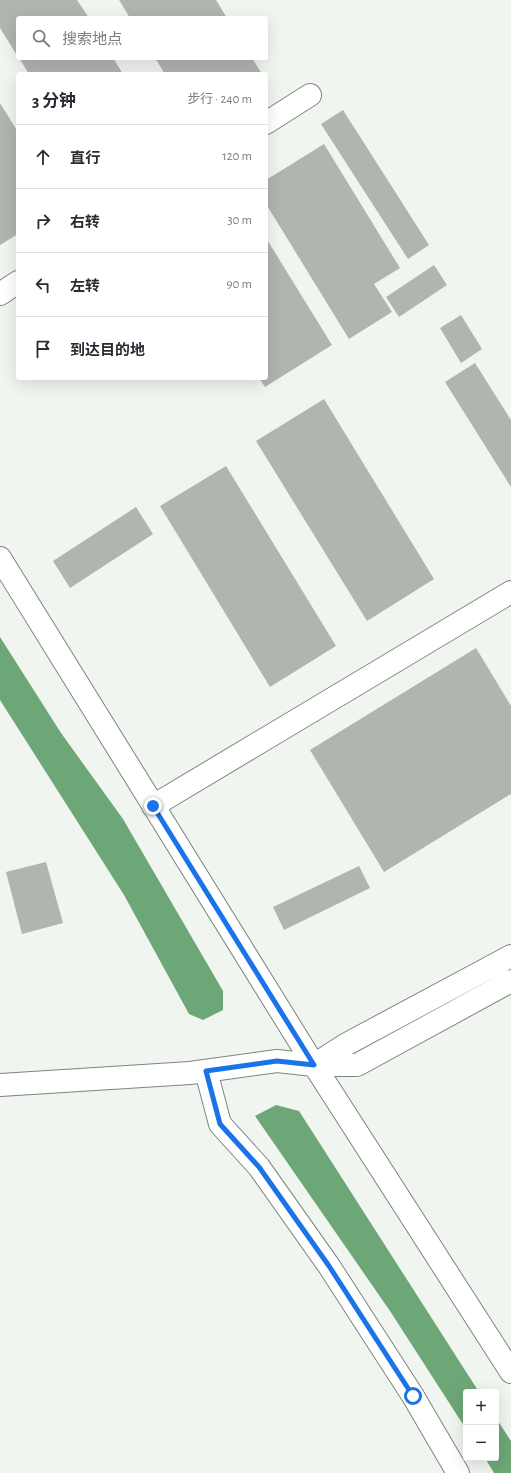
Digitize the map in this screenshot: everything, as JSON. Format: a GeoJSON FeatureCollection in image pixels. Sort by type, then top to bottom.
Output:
{"type":"FeatureCollection","features":[{"type":"Feature","properties":{"kind":"street"},"geometry":{"type":"LineString","coordinates":[[268,122],[310,95]]}},
{"type":"Feature","properties":{"kind":"street"},"geometry":{"type":"LineString","coordinates":[[0,294],[16,283]]}},
{"type":"Feature","properties":{"kind":"street"},"geometry":{"type":"LineString","coordinates":[[0,558],[314,1065],[511,1372]]}},
{"type":"Feature","properties":{"kind":"street"},"geometry":{"type":"LineString","coordinates":[[153,806],[511,592]]}},
{"type":"Feature","properties":{"kind":"street"},"geometry":{"type":"LineString","coordinates":[[314,1065],[345,1045],[511,956]]}},
{"type":"Feature","properties":{"kind":"street"},"geometry":{"type":"LineString","coordinates":[[0,1085],[206,1071],[277,1061],[314,1065],[357,1065],[511,982]]}},
{"type":"Feature","properties":{"kind":"street"},"geometry":{"type":"LineString","coordinates":[[206,1071],[220,1124],[259,1167],[329,1266],[413,1396],[458,1473]]}},
{"type":"Feature","properties":{"kind":"shaded area"},"geometry":{"type":"Polygon","coordinates":[[[0,637],[61,733],[123,819],[223,991],[223,1010],[203,1020],[189,1014],[124,895],[0,700],[0,637]]]}},
{"type":"Feature","properties":{"kind":"shaded area"},"geometry":{"type":"Polygon","coordinates":[[[276,1105],[299,1111],[477,1389],[463,1389],[463,1424],[390,1311],[255,1116],[276,1105]]]}},
{"type":"Feature","properties":{"kind":"shaded area"},"geometry":{"type":"Polygon","coordinates":[[[499,1423],[511,1441],[511,1473],[494,1473],[487,1461],[499,1461],[499,1423]]]}},
{"type":"Feature","properties":{"kind":"building"},"geometry":{"type":"Polygon","coordinates":[[[0,0],[77,0],[88,16],[16,16],[16,54],[0,28],[0,0]]]}},
{"type":"Feature","properties":{"kind":"building"},"geometry":{"type":"Polygon","coordinates":[[[119,0],[216,0],[226,16],[129,16],[119,0]]]}},
{"type":"Feature","properties":{"kind":"building"},"geometry":{"type":"Polygon","coordinates":[[[20,60],[114,60],[122,72],[28,72],[20,60]]]}},
{"type":"Feature","properties":{"kind":"building"},"geometry":{"type":"Polygon","coordinates":[[[156,60],[253,60],[261,72],[164,72],[156,60]]]}},
{"type":"Feature","properties":{"kind":"building"},"geometry":{"type":"Polygon","coordinates":[[[0,103],[16,129],[16,235],[0,245],[0,103]]]}},
{"type":"Feature","properties":{"kind":"building"},"geometry":{"type":"Polygon","coordinates":[[[343,110],[429,245],[408,259],[321,124],[343,110]]]}},
{"type":"Feature","properties":{"kind":"building"},"geometry":{"type":"Polygon","coordinates":[[[324,144],[400,268],[374,284],[392,312],[349,339],[268,207],[268,179],[324,144]]]}},
{"type":"Feature","properties":{"kind":"building"},"geometry":{"type":"Polygon","coordinates":[[[268,241],[332,345],[265,387],[260,380],[268,380],[268,241]]]}},
{"type":"Feature","properties":{"kind":"building"},"geometry":{"type":"Polygon","coordinates":[[[434,265],[447,285],[399,317],[386,297],[434,265]]]}},
{"type":"Feature","properties":{"kind":"building"},"geometry":{"type":"Polygon","coordinates":[[[461,315],[482,349],[461,363],[440,328],[461,315]]]}},
{"type":"Feature","properties":{"kind":"building"},"geometry":{"type":"Polygon","coordinates":[[[475,363],[511,420],[511,487],[445,382],[475,363]]]}},
{"type":"Feature","properties":{"kind":"building"},"geometry":{"type":"Polygon","coordinates":[[[324,399],[434,579],[367,621],[256,441],[324,399]]]}},
{"type":"Feature","properties":{"kind":"building"},"geometry":{"type":"Polygon","coordinates":[[[226,466],[336,646],[270,687],[160,506],[226,466]]]}},
{"type":"Feature","properties":{"kind":"building"},"geometry":{"type":"Polygon","coordinates":[[[136,507],[153,534],[70,588],[53,561],[136,507]]]}},
{"type":"Feature","properties":{"kind":"building"},"geometry":{"type":"Polygon","coordinates":[[[476,648],[511,706],[511,794],[384,872],[310,750],[476,648]]]}},
{"type":"Feature","properties":{"kind":"building"},"geometry":{"type":"Polygon","coordinates":[[[46,862],[63,923],[22,934],[6,872],[46,862]]]}},
{"type":"Feature","properties":{"kind":"building"},"geometry":{"type":"Polygon","coordinates":[[[359,866],[370,888],[284,930],[273,907],[359,866]]]}},
{"type":"Feature","properties":{"kind":"route"},"geometry":{"type":"LineString","coordinates":[[153,806],[314,1065],[277,1061],[206,1071],[220,1124],[259,1167],[329,1266],[413,1396]]}}]}
